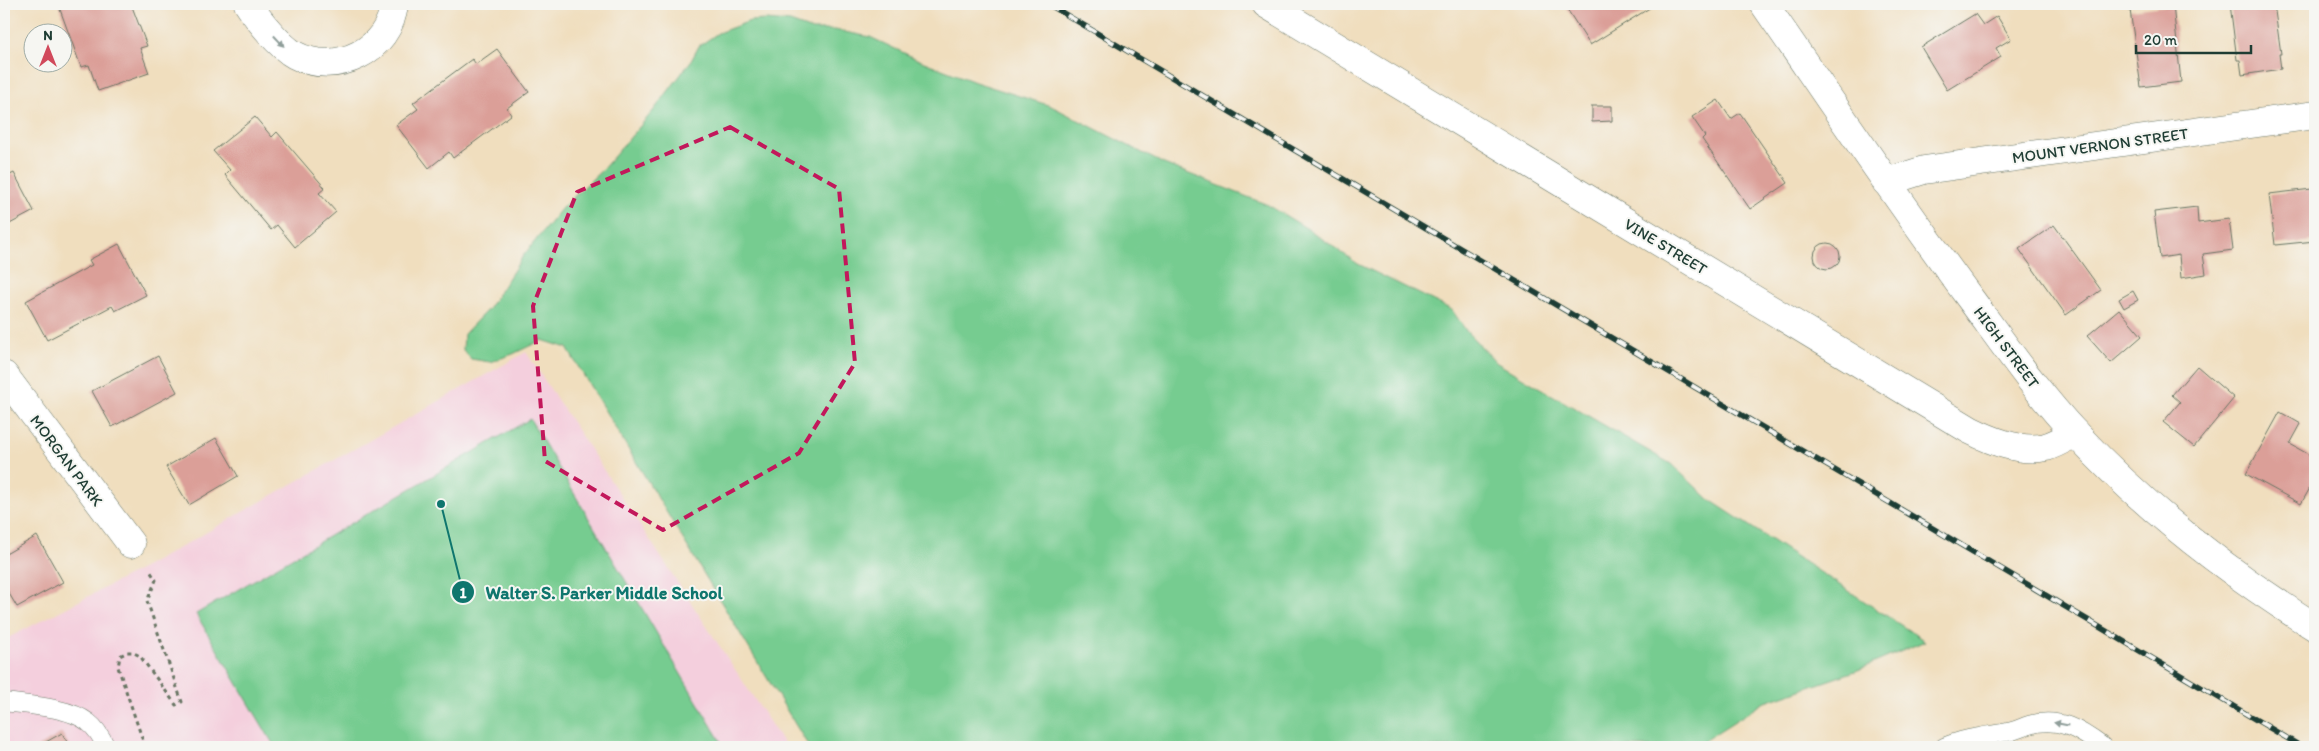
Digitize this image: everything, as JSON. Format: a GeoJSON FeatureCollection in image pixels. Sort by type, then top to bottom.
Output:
{"type":"FeatureCollection","features":[{"type":"Feature","properties":{"kind":"street"},"geometry":{"type":"LineString","coordinates":[[248,4],[287,49],[303,58],[326,62],[336,62],[358,56],[371,49],[390,25],[394,4]]}},
{"type":"Feature","properties":{"kind":"street","name":"VINE STREET"},"geometry":{"type":"LineString","coordinates":[[1266,4],[1970,430],[2007,445],[2026,447],[2046,447],[2075,433]]}},
{"type":"Feature","properties":{"kind":"street","name":"HIGH STREET"},"geometry":{"type":"LineString","coordinates":[[1764,4],[1886,182],[1992,328],[2075,433],[2166,522],[2315,627]]}},
{"type":"Feature","properties":{"kind":"street","name":"MOUNT VERNON STREET"},"geometry":{"type":"LineString","coordinates":[[1886,182],[1924,170],[2315,115]]}},
{"type":"Feature","properties":{"kind":"street","name":"MORGAN PARK"},"geometry":{"type":"LineString","coordinates":[[4,375],[130,544]]}},
{"type":"Feature","properties":{"kind":"lane"},"geometry":{"type":"LineString","coordinates":[[4,702],[62,711],[82,718],[94,728],[106,747]]}},
{"type":"Feature","properties":{"kind":"lane"},"geometry":{"type":"LineString","coordinates":[[1944,747],[1966,739],[2008,739],[2030,724],[2058,722],[2071,726],[2103,747]]}},
{"type":"Feature","properties":{"kind":"path"},"geometry":{"type":"LineString","coordinates":[[130,544],[156,580],[147,601],[182,702],[176,705],[138,654],[127,652],[120,656],[118,667],[145,747]]}},
{"type":"Feature","properties":{"kind":"highlighted area"},"geometry":{"type":"Polygon","coordinates":[[[730,127],[839,189],[855,363],[799,453],[663,530],[545,461],[533,306],[577,192],[730,127]]]}},
{"type":"Feature","properties":{"kind":"shaded area"},"geometry":{"type":"Polygon","coordinates":[[[526,352],[786,747],[4,747],[4,640],[147,566],[526,352]]]}},
{"type":"Feature","properties":{"kind":"green space"},"geometry":{"type":"Polygon","coordinates":[[[750,21],[790,22],[812,30],[835,30],[870,37],[919,60],[975,82],[1051,106],[1164,164],[1268,205],[1311,231],[1358,264],[1452,310],[1467,332],[1497,363],[1671,464],[1710,500],[1925,641],[1858,670],[1763,703],[1694,747],[809,747],[567,348],[542,340],[513,354],[490,362],[471,359],[463,350],[464,334],[489,308],[523,256],[562,208],[603,169],[654,110],[691,61],[699,46],[718,33],[750,21]]]}},
{"type":"Feature","properties":{"kind":"green space"},"geometry":{"type":"Polygon","coordinates":[[[530,419],[724,747],[275,747],[196,614],[530,419]]]}},
{"type":"Feature","properties":{"kind":"building"},"geometry":{"type":"Polygon","coordinates":[[[58,4],[131,4],[147,46],[140,48],[149,73],[98,91],[89,65],[81,67],[72,42],[72,22],[65,22],[58,4]]]}},
{"type":"Feature","properties":{"kind":"building"},"geometry":{"type":"Polygon","coordinates":[[[1569,4],[1656,4],[1590,45],[1565,6],[1569,4]]]}},
{"type":"Feature","properties":{"kind":"building"},"geometry":{"type":"Polygon","coordinates":[[[2230,4],[2274,4],[2281,54],[2279,54],[2281,69],[2242,75],[2240,60],[2237,60],[2230,4]]]}},
{"type":"Feature","properties":{"kind":"building"},"geometry":{"type":"Polygon","coordinates":[[[2173,5],[2181,82],[2141,87],[2130,10],[2173,5]]]}},
{"type":"Feature","properties":{"kind":"building"},"geometry":{"type":"Polygon","coordinates":[[[1975,14],[1983,25],[1997,16],[2011,39],[1996,48],[2001,57],[1947,90],[1921,47],[1975,14]]]}},
{"type":"Feature","properties":{"kind":"building"},"geometry":{"type":"Polygon","coordinates":[[[497,49],[529,92],[507,108],[511,115],[453,158],[449,152],[429,168],[396,125],[418,109],[413,103],[472,59],[476,64],[497,49]]]}},
{"type":"Feature","properties":{"kind":"building"},"geometry":{"type":"Polygon","coordinates":[[[1718,100],[1731,119],[1740,113],[1788,183],[1750,209],[1702,139],[1705,136],[1692,117],[1718,100]]]}},
{"type":"Feature","properties":{"kind":"building"},"geometry":{"type":"Polygon","coordinates":[[[1592,106],[1612,106],[1612,121],[1592,122],[1592,106]]]}},
{"type":"Feature","properties":{"kind":"building"},"geometry":{"type":"Polygon","coordinates":[[[255,117],[272,137],[277,132],[325,188],[319,193],[336,212],[295,247],[277,225],[271,230],[225,175],[230,170],[213,151],[255,117]]]}},
{"type":"Feature","properties":{"kind":"building"},"geometry":{"type":"Polygon","coordinates":[[[14,173],[34,211],[4,227],[4,178],[14,173]]]}},
{"type":"Feature","properties":{"kind":"building"},"geometry":{"type":"Polygon","coordinates":[[[2312,189],[2315,211],[2315,241],[2275,245],[2269,194],[2312,189]]]}},
{"type":"Feature","properties":{"kind":"building"},"geometry":{"type":"Polygon","coordinates":[[[2197,207],[2198,223],[2229,219],[2233,250],[2203,254],[2206,274],[2181,278],[2179,255],[2160,258],[2154,212],[2197,207]]]}},
{"type":"Feature","properties":{"kind":"building"},"geometry":{"type":"Polygon","coordinates":[[[2054,225],[2101,290],[2066,315],[2019,249],[2054,225]]]}},
{"type":"Feature","properties":{"kind":"building"},"geometry":{"type":"Polygon","coordinates":[[[1827,243],[1836,247],[1840,256],[1836,265],[1827,269],[1818,265],[1814,256],[1818,247],[1827,243]]]}},
{"type":"Feature","properties":{"kind":"building"},"geometry":{"type":"Polygon","coordinates":[[[119,244],[146,295],[115,311],[112,306],[47,340],[26,301],[92,265],[89,260],[119,244]]]}},
{"type":"Feature","properties":{"kind":"building"},"geometry":{"type":"Polygon","coordinates":[[[2133,291],[2138,300],[2124,308],[2119,299],[2133,291]]]}},
{"type":"Feature","properties":{"kind":"building"},"geometry":{"type":"Polygon","coordinates":[[[2119,309],[2142,336],[2111,363],[2087,336],[2119,309]]]}},
{"type":"Feature","properties":{"kind":"building"},"geometry":{"type":"Polygon","coordinates":[[[158,356],[177,392],[112,427],[92,391],[158,356]]]}},
{"type":"Feature","properties":{"kind":"building"},"geometry":{"type":"Polygon","coordinates":[[[2197,366],[2234,398],[2194,447],[2163,422],[2180,402],[2172,395],[2197,366]]]}},
{"type":"Feature","properties":{"kind":"building"},"geometry":{"type":"Polygon","coordinates":[[[2280,412],[2301,424],[2290,444],[2315,458],[2315,479],[2301,504],[2246,474],[2280,412]]]}},
{"type":"Feature","properties":{"kind":"building"},"geometry":{"type":"Polygon","coordinates":[[[216,438],[238,476],[189,505],[166,467],[216,438]]]}},
{"type":"Feature","properties":{"kind":"building"},"geometry":{"type":"Polygon","coordinates":[[[37,536],[63,582],[17,607],[4,585],[4,555],[37,536]]]}},
{"type":"Feature","properties":{"kind":"building"},"geometry":{"type":"Polygon","coordinates":[[[62,733],[70,747],[37,747],[62,733]]]}},
{"type":"Feature","properties":{"kind":"railway"},"geometry":{"type":"LineString","coordinates":[[1048,4],[2302,747]]}},
{"type":"Feature","properties":{"kind":"place","name":"Walter S. Parker Middle School"},"geometry":{"type":"Point","coordinates":[441,504]}}]}
